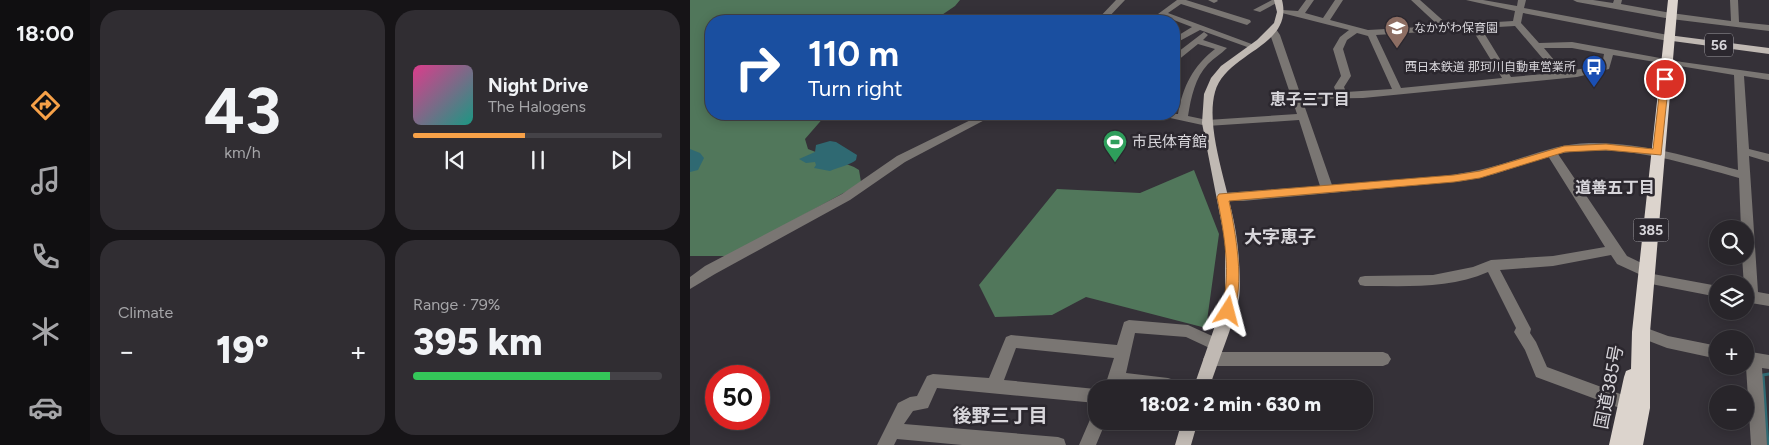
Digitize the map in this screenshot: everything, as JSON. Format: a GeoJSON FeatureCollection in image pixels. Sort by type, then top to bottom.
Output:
{"type":"FeatureCollection","features":[{"type":"Feature","properties":{"kind":"highway","name":"385"},"geometry":{"type":"LineString","coordinates":[[1641,332],[1673,0]]}},
{"type":"Feature","properties":{"kind":"highway","name":"国道385号"},"geometry":{"type":"LineString","coordinates":[[1619,445],[1641,332]]}},
{"type":"Feature","properties":{"kind":"highway","name":"国道385号"},"geometry":{"type":"LineString","coordinates":[[1633,445],[1640,408],[1641,332]]}},
{"type":"Feature","properties":{"kind":"main road"},"geometry":{"type":"LineString","coordinates":[[1204,380],[1232,297],[1231,241],[1207,123],[1207,103],[1210,90],[1216,78],[1232,60],[1278,26],[1282,12],[1278,0]]}},
{"type":"Feature","properties":{"kind":"main road","name":"56"},"geometry":{"type":"LineString","coordinates":[[1668,38],[1769,51]]}},
{"type":"Feature","properties":{"kind":"main road"},"geometry":{"type":"LineString","coordinates":[[1182,445],[1187,430]]}},
{"type":"Feature","properties":{"kind":"street"},"geometry":{"type":"LineString","coordinates":[[1106,15],[1121,0]]}},
{"type":"Feature","properties":{"kind":"street"},"geometry":{"type":"LineString","coordinates":[[1257,10],[1278,0]]}},
{"type":"Feature","properties":{"kind":"street"},"geometry":{"type":"LineString","coordinates":[[1300,14],[1310,0]]}},
{"type":"Feature","properties":{"kind":"street"},"geometry":{"type":"LineString","coordinates":[[1324,22],[1339,0]]}},
{"type":"Feature","properties":{"kind":"street"},"geometry":{"type":"LineString","coordinates":[[1415,0],[1445,28]]}},
{"type":"Feature","properties":{"kind":"street"},"geometry":{"type":"LineString","coordinates":[[1470,0],[1668,38]]}},
{"type":"Feature","properties":{"kind":"street"},"geometry":{"type":"LineString","coordinates":[[1517,23],[1522,0]]}},
{"type":"Feature","properties":{"kind":"street"},"geometry":{"type":"LineString","coordinates":[[1577,0],[1618,3],[1671,16],[1769,28]]}},
{"type":"Feature","properties":{"kind":"street"},"geometry":{"type":"LineString","coordinates":[[1734,0],[1735,24]]}},
{"type":"Feature","properties":{"kind":"street"},"geometry":{"type":"LineString","coordinates":[[1162,15],[1161,13],[1181,1],[1206,21],[1210,30],[1253,46]]}},
{"type":"Feature","properties":{"kind":"street"},"geometry":{"type":"LineString","coordinates":[[1282,12],[1300,14],[1324,22],[1371,33],[1517,23]]}},
{"type":"Feature","properties":{"kind":"street"},"geometry":{"type":"LineString","coordinates":[[1180,20],[1247,22]]}},
{"type":"Feature","properties":{"kind":"street"},"geometry":{"type":"LineString","coordinates":[[1180,37],[1206,21]]}},
{"type":"Feature","properties":{"kind":"street"},"geometry":{"type":"LineString","coordinates":[[1517,23],[1562,74]]}},
{"type":"Feature","properties":{"kind":"street"},"geometry":{"type":"LineString","coordinates":[[1474,26],[1508,80]]}},
{"type":"Feature","properties":{"kind":"street"},"geometry":{"type":"LineString","coordinates":[[1180,54],[1210,30]]}},
{"type":"Feature","properties":{"kind":"street"},"geometry":{"type":"LineString","coordinates":[[1342,96],[1339,87],[1346,76],[1338,49],[1343,39],[1354,30]]}},
{"type":"Feature","properties":{"kind":"street"},"geometry":{"type":"LineString","coordinates":[[1273,31],[1277,36],[1282,58],[1327,190]]}},
{"type":"Feature","properties":{"kind":"street"},"geometry":{"type":"LineString","coordinates":[[1371,33],[1398,92]]}},
{"type":"Feature","properties":{"kind":"street"},"geometry":{"type":"LineString","coordinates":[[1198,41],[1222,48],[1201,65],[1183,91],[1182,118],[1207,123],[1303,117]]}},
{"type":"Feature","properties":{"kind":"street"},"geometry":{"type":"LineString","coordinates":[[1537,46],[1572,45],[1666,62],[1769,77]]}},
{"type":"Feature","properties":{"kind":"street"},"geometry":{"type":"LineString","coordinates":[[1296,96],[1342,96],[1398,92],[1562,74],[1577,74],[1606,67],[1609,52]]}},
{"type":"Feature","properties":{"kind":"street"},"geometry":{"type":"LineString","coordinates":[[1739,73],[1745,176],[1747,275]]}},
{"type":"Feature","properties":{"kind":"street"},"geometry":{"type":"LineString","coordinates":[[690,284],[716,267],[846,197],[901,160],[979,120]]}},
{"type":"Feature","properties":{"kind":"street"},"geometry":{"type":"LineString","coordinates":[[1223,197],[1327,190],[1480,174],[1564,149],[1606,147],[1658,152],[1745,176]]}},
{"type":"Feature","properties":{"kind":"street"},"geometry":{"type":"LineString","coordinates":[[1743,151],[1769,158]]}},
{"type":"Feature","properties":{"kind":"street"},"geometry":{"type":"LineString","coordinates":[[1551,152],[1622,260],[1647,275],[1709,290]]}},
{"type":"Feature","properties":{"kind":"street"},"geometry":{"type":"LineString","coordinates":[[1365,281],[1433,280],[1475,272],[1491,265],[1553,261],[1614,250]]}},
{"type":"Feature","properties":{"kind":"street"},"geometry":{"type":"LineString","coordinates":[[1491,265],[1524,329],[1522,332],[1534,353],[1540,372],[1628,404]]}},
{"type":"Feature","properties":{"kind":"street"},"geometry":{"type":"LineString","coordinates":[[1754,298],[1769,300]]}},
{"type":"Feature","properties":{"kind":"street"},"geometry":{"type":"LineString","coordinates":[[1115,380],[1129,326],[1188,331],[1214,352],[1383,359]]}},
{"type":"Feature","properties":{"kind":"street"},"geometry":{"type":"LineString","coordinates":[[1641,332],[1667,342],[1709,351]]}},
{"type":"Feature","properties":{"kind":"street"},"geometry":{"type":"LineString","coordinates":[[994,386],[1011,341],[1123,352]]}},
{"type":"Feature","properties":{"kind":"street"},"geometry":{"type":"LineString","coordinates":[[1756,360],[1764,429],[1759,445]]}},
{"type":"Feature","properties":{"kind":"street"},"geometry":{"type":"LineString","coordinates":[[1058,445],[889,438],[904,408],[910,404],[922,403],[934,381],[1088,395]]}},
{"type":"Feature","properties":{"kind":"street"},"geometry":{"type":"LineString","coordinates":[[1087,445],[1094,430]]}},
{"type":"Feature","properties":{"kind":"green space"},"geometry":{"type":"Polygon","coordinates":[[[690,0],[960,0],[942,15],[705,15],[705,120],[822,120],[805,139],[808,149],[859,170],[861,182],[728,256],[690,256],[690,0]]]}},
{"type":"Feature","properties":{"kind":"green space"},"geometry":{"type":"Polygon","coordinates":[[[1194,170],[1219,234],[1206,328],[1086,297],[1052,315],[995,317],[979,285],[1057,189],[1140,193],[1194,170]]]}},
{"type":"Feature","properties":{"kind":"water"},"geometry":{"type":"Polygon","coordinates":[[[830,141],[836,142],[857,155],[856,160],[830,171],[814,168],[815,162],[806,163],[799,159],[815,152],[816,145],[830,141]]]}},
{"type":"Feature","properties":{"kind":"water"},"geometry":{"type":"Polygon","coordinates":[[[690,149],[700,153],[704,158],[698,170],[690,172],[690,149]]]}},
{"type":"Feature","properties":{"kind":"waterway"},"geometry":{"type":"LineString","coordinates":[[1768,445],[1763,375],[1769,374]]}},
{"type":"Feature","properties":{"kind":"place","name":"なかがわ保育園"},"geometry":{"type":"Point","coordinates":[1397,49]}},
{"type":"Feature","properties":{"kind":"place","name":"西日本鉄道 那珂川自動車営業所"},"geometry":{"type":"Point","coordinates":[1594,88]}},
{"type":"Feature","properties":{"kind":"place","name":"市民体育館"},"geometry":{"type":"Point","coordinates":[1115,163]}},
{"type":"Feature","properties":{"kind":"district","name":"恵子三丁目"},"geometry":{"type":"Point","coordinates":[1310,99]}},
{"type":"Feature","properties":{"kind":"district","name":"道善五丁目"},"geometry":{"type":"Point","coordinates":[1615,187]}},
{"type":"Feature","properties":{"kind":"district","name":"大字恵子"},"geometry":{"type":"Point","coordinates":[1280,237]}},
{"type":"Feature","properties":{"kind":"district","name":"後野三丁目"},"geometry":{"type":"Point","coordinates":[1000,415]}},
{"type":"Feature","properties":{"kind":"route"},"geometry":{"type":"LineString","coordinates":[[1228,311],[1232,297],[1231,241],[1223,197],[1389,185],[1454,178],[1480,174],[1551,152],[1583,147],[1639,149],[1658,152],[1665,79]]}}]}
